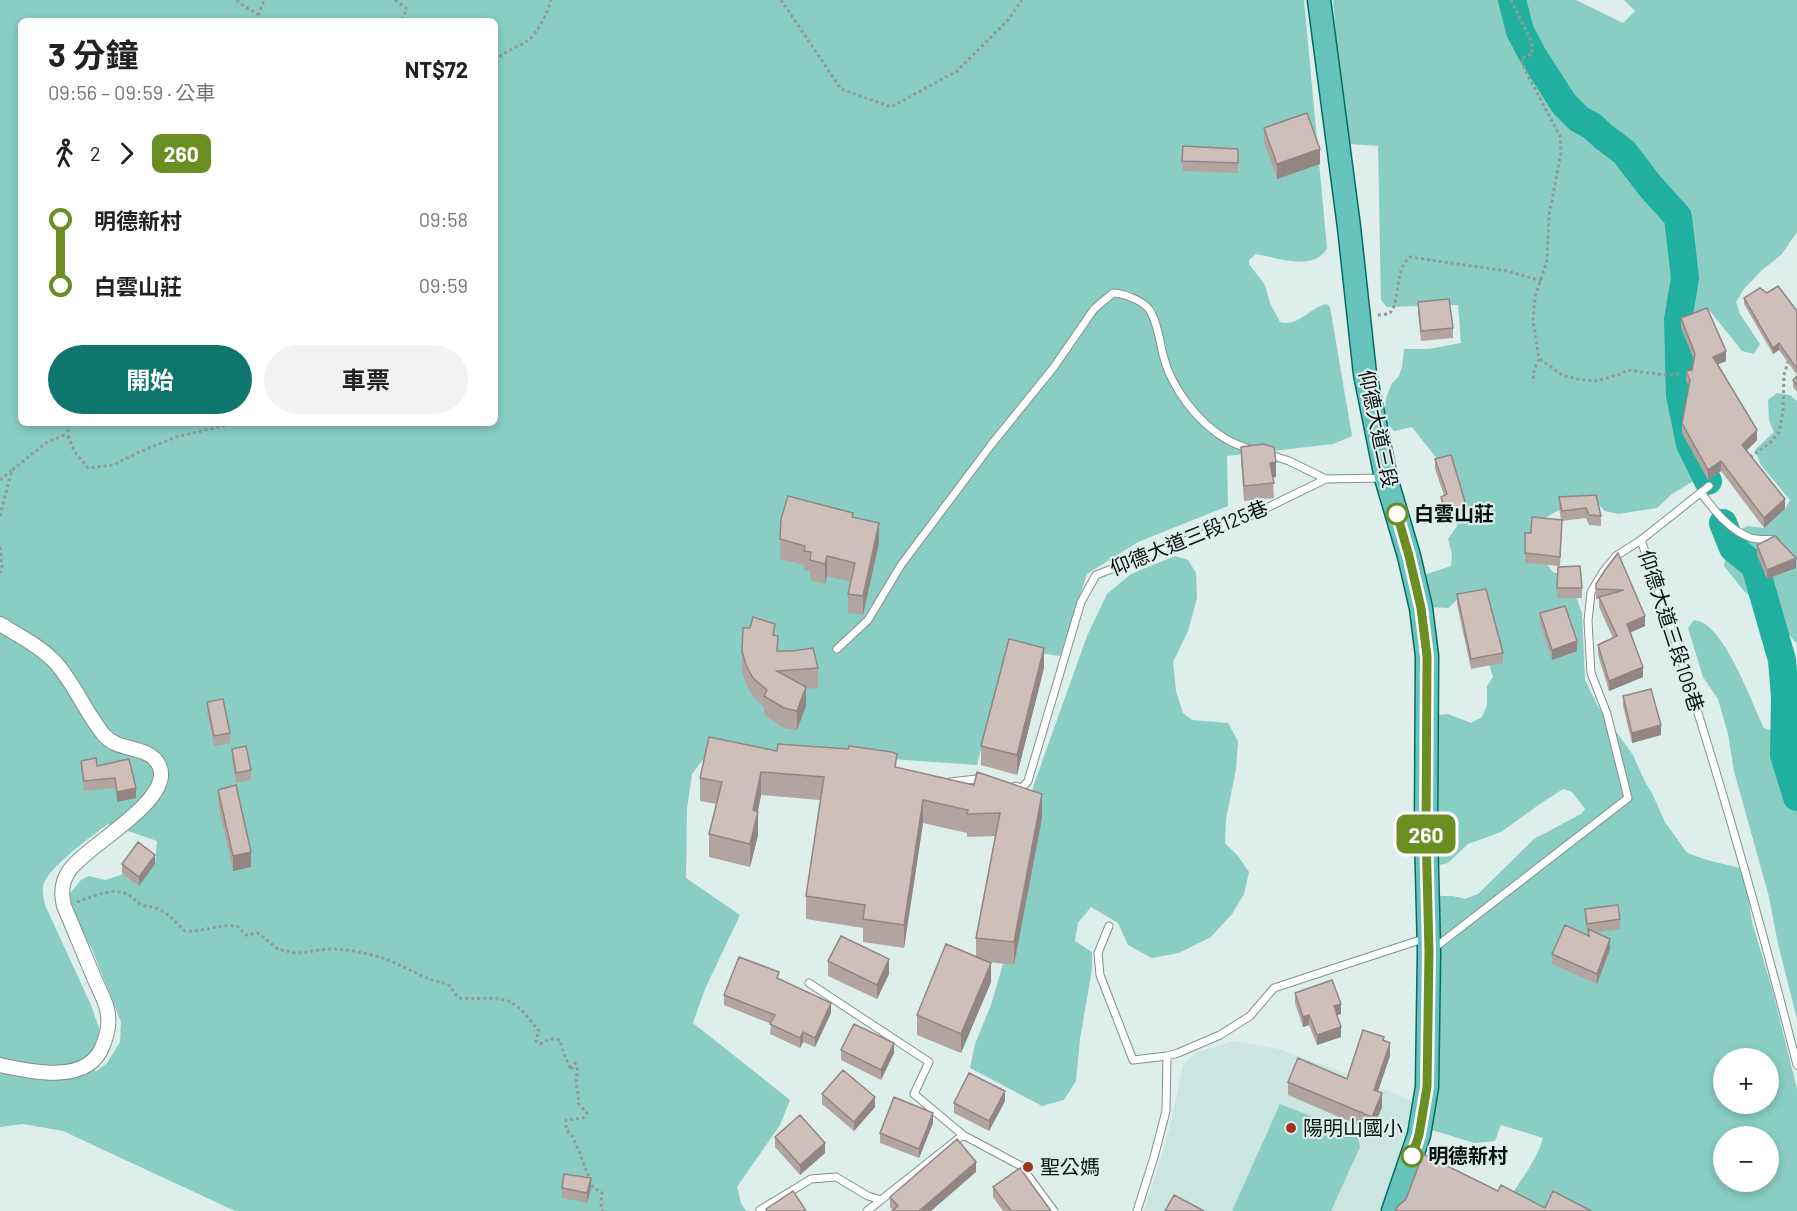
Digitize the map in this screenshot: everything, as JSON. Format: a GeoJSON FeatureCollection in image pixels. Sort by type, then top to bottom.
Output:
{"type":"FeatureCollection","features":[{"type":"Feature","properties":{"kind":"main road","name":"仰德大道三段"},"geometry":{"type":"LineString","coordinates":[[1319,0],[1349,228],[1365,374],[1386,478],[1419,598],[1427,656],[1426,832],[1429,944],[1427,1087],[1419,1135],[1393,1211]]}},
{"type":"Feature","properties":{"kind":"street"},"geometry":{"type":"LineString","coordinates":[[0,624],[36,645],[57,664],[106,738],[117,745],[144,752],[153,757],[159,766],[161,776],[159,787],[146,805],[69,870],[63,883],[61,895],[64,906],[106,1007],[109,1026],[101,1053],[91,1063],[76,1070],[60,1073],[26,1071],[0,1065]]}},
{"type":"Feature","properties":{"kind":"lane"},"geometry":{"type":"LineString","coordinates":[[837,649],[868,620],[901,565],[991,445],[1054,367],[1094,309],[1113,293],[1124,294],[1147,306],[1153,316],[1165,364],[1181,394],[1202,421],[1226,439],[1289,461],[1326,479]]}},
{"type":"Feature","properties":{"kind":"lane","name":"仰德大道三段125巷"},"geometry":{"type":"LineString","coordinates":[[1010,786],[1022,788],[1028,781],[1081,602],[1096,575],[1250,516],[1326,479],[1386,478]]}},
{"type":"Feature","properties":{"kind":"lane"},"geometry":{"type":"LineString","coordinates":[[1641,540],[1709,486]]}},
{"type":"Feature","properties":{"kind":"lane"},"geometry":{"type":"LineString","coordinates":[[1701,493],[1728,524],[1752,538],[1775,539],[1783,547]]}},
{"type":"Feature","properties":{"kind":"lane","name":"仰德大道三段106巷"},"geometry":{"type":"LineString","coordinates":[[1429,944],[1628,798],[1607,714],[1592,673],[1588,621],[1591,592],[1603,572],[1616,556],[1641,540],[1703,730],[1768,949],[1797,1065]]}},
{"type":"Feature","properties":{"kind":"lane"},"geometry":{"type":"LineString","coordinates":[[946,783],[977,779],[988,782]]}},
{"type":"Feature","properties":{"kind":"lane"},"geometry":{"type":"LineString","coordinates":[[1109,926],[1098,953],[1100,975],[1133,1059],[1178,1053],[1220,1035],[1250,1016],[1275,988],[1429,944]]}},
{"type":"Feature","properties":{"kind":"lane"},"geometry":{"type":"LineString","coordinates":[[809,983],[930,1062],[914,1094],[963,1135],[1021,1166],[1054,1211]]}},
{"type":"Feature","properties":{"kind":"lane"},"geometry":{"type":"LineString","coordinates":[[1137,1211],[1155,1157],[1166,1111],[1167,1056]]}},
{"type":"Feature","properties":{"kind":"lane"},"geometry":{"type":"LineString","coordinates":[[867,1211],[963,1135]]}},
{"type":"Feature","properties":{"kind":"lane"},"geometry":{"type":"LineString","coordinates":[[759,1210],[811,1179],[836,1177],[868,1196],[881,1200]]}},
{"type":"Feature","properties":{"kind":"path"},"geometry":{"type":"LineString","coordinates":[[237,0],[260,18]]}},
{"type":"Feature","properties":{"kind":"path"},"geometry":{"type":"LineString","coordinates":[[259,15],[264,0]]}},
{"type":"Feature","properties":{"kind":"path"},"geometry":{"type":"LineString","coordinates":[[395,0],[407,9],[402,18]]}},
{"type":"Feature","properties":{"kind":"path"},"geometry":{"type":"LineString","coordinates":[[498,58],[529,40],[547,13],[551,0]]}},
{"type":"Feature","properties":{"kind":"path"},"geometry":{"type":"LineString","coordinates":[[781,0],[841,89],[891,107],[957,71],[1008,20],[1022,0]]}},
{"type":"Feature","properties":{"kind":"path"},"geometry":{"type":"LineString","coordinates":[[1510,0],[1532,43],[1532,54],[1521,59],[1560,136],[1561,153],[1549,214],[1547,261],[1535,297],[1533,320],[1539,359],[1533,374],[1534,381]]}},
{"type":"Feature","properties":{"kind":"path"},"geometry":{"type":"LineString","coordinates":[[1359,318],[1387,314],[1394,308],[1401,268],[1410,257],[1507,271],[1542,281]]}},
{"type":"Feature","properties":{"kind":"path"},"geometry":{"type":"LineString","coordinates":[[1743,462],[1770,443],[1779,432],[1783,413],[1784,375],[1791,355]]}},
{"type":"Feature","properties":{"kind":"path"},"geometry":{"type":"LineString","coordinates":[[1539,359],[1562,375],[1595,381],[1628,370],[1665,375],[1680,374]]}},
{"type":"Feature","properties":{"kind":"path"},"geometry":{"type":"LineString","coordinates":[[69,426],[69,438],[74,451],[88,468],[113,465],[176,437],[223,426]]}},
{"type":"Feature","properties":{"kind":"path"},"geometry":{"type":"LineString","coordinates":[[0,480],[46,443],[64,435],[69,438]]}},
{"type":"Feature","properties":{"kind":"path"},"geometry":{"type":"LineString","coordinates":[[0,516],[12,470]]}},
{"type":"Feature","properties":{"kind":"path"},"geometry":{"type":"LineString","coordinates":[[0,547],[3,567],[0,573]]}},
{"type":"Feature","properties":{"kind":"path"},"geometry":{"type":"LineString","coordinates":[[64,906],[108,892],[119,891],[130,896],[137,903],[153,906],[171,916],[185,931],[198,931],[225,925],[237,926],[246,935],[258,933],[279,950],[295,953],[344,950],[380,957],[431,981],[448,984],[459,998],[502,1000],[512,1003],[539,1031],[536,1041],[540,1044],[553,1038],[560,1040],[570,1070],[575,1063],[578,1067],[576,1079],[579,1092],[578,1103],[587,1113],[583,1118],[566,1120],[566,1129],[573,1137],[592,1187],[602,1193],[603,1211]]}},
{"type":"Feature","properties":{"kind":"shaded area","name":"陽明山國小"},"geometry":{"type":"Polygon","coordinates":[[[1234,1041],[1279,1049],[1345,1073],[1416,1103],[1414,1125],[1381,1211],[1144,1211],[1169,1131],[1183,1065],[1195,1053],[1234,1041]]]}},
{"type":"Feature","properties":{"kind":"green space"},"geometry":{"type":"Polygon","coordinates":[[[0,0],[1304,0],[1327,248],[1314,260],[1305,262],[1256,254],[1249,260],[1249,264],[1265,285],[1270,303],[1280,322],[1293,322],[1326,304],[1330,307],[1352,436],[1333,444],[1227,456],[1228,506],[1138,542],[1087,574],[1060,656],[1006,648],[977,765],[711,749],[692,774],[687,809],[686,878],[740,915],[705,989],[693,1023],[790,1100],[780,1125],[737,1187],[741,1203],[746,1211],[235,1211],[63,1131],[23,1124],[0,1127],[0,0]],[[108,824],[61,862],[43,886],[45,905],[91,1005],[100,1031],[99,1046],[93,1058],[95,1072],[107,1063],[120,1042],[121,1022],[92,949],[71,914],[67,897],[81,880],[89,876],[105,880],[155,864],[157,841],[108,824]]]}},
{"type":"Feature","properties":{"kind":"green space"},"geometry":{"type":"Polygon","coordinates":[[[1333,0],[1576,0],[1623,23],[1635,11],[1624,0],[1797,0],[1797,232],[1781,255],[1762,270],[1744,289],[1736,302],[1740,314],[1760,344],[1754,354],[1742,351],[1710,311],[1701,313],[1700,452],[1695,480],[1672,494],[1657,508],[1618,514],[1605,511],[1596,502],[1583,497],[1541,520],[1528,539],[1553,572],[1569,577],[1582,613],[1585,680],[1599,708],[1633,755],[1665,822],[1687,853],[1744,869],[1752,922],[1773,992],[1797,1089],[1797,1211],[1558,1211],[1546,1207],[1543,1211],[1510,1197],[1533,1162],[1543,1138],[1501,1125],[1495,1141],[1474,1143],[1429,1129],[1437,896],[1465,899],[1478,894],[1534,839],[1581,814],[1585,809],[1572,792],[1563,789],[1501,832],[1468,844],[1448,863],[1435,866],[1437,715],[1448,714],[1471,723],[1482,717],[1487,705],[1487,686],[1493,677],[1468,594],[1448,608],[1429,607],[1424,575],[1451,566],[1452,554],[1448,539],[1457,526],[1441,464],[1412,427],[1394,431],[1384,420],[1386,398],[1392,383],[1399,376],[1404,349],[1429,349],[1461,343],[1458,305],[1387,307],[1381,300],[1378,146],[1350,144],[1339,72],[1333,0]]]}},
{"type":"Feature","properties":{"kind":"green space"},"geometry":{"type":"Polygon","coordinates":[[[1777,393],[1790,395],[1797,401],[1797,644],[1777,619],[1744,591],[1724,566],[1729,536],[1747,526],[1764,528],[1785,509],[1790,500],[1761,465],[1755,450],[1774,432],[1769,421],[1768,400],[1777,393]]]}},
{"type":"Feature","properties":{"kind":"green space"},"geometry":{"type":"Polygon","coordinates":[[[1175,556],[1188,560],[1196,573],[1197,598],[1188,631],[1173,662],[1176,691],[1183,713],[1192,720],[1228,723],[1238,741],[1236,769],[1226,819],[1225,843],[1249,872],[1244,894],[1232,914],[1211,937],[1179,953],[1152,958],[1128,945],[1118,923],[1091,907],[1078,923],[1075,941],[1092,952],[1092,969],[1080,1039],[1076,1081],[1064,1100],[1042,1106],[970,1068],[975,1044],[991,1005],[1003,964],[1033,787],[1087,636],[1107,594],[1131,574],[1175,556]]]}},
{"type":"Feature","properties":{"kind":"green space"},"geometry":{"type":"Polygon","coordinates":[[[1694,620],[1702,622],[1721,641],[1738,671],[1764,728],[1778,733],[1797,732],[1797,1019],[1769,897],[1734,771],[1728,734],[1718,699],[1703,677],[1688,628],[1694,620]]]}},
{"type":"Feature","properties":{"kind":"green space"},"geometry":{"type":"Polygon","coordinates":[[[1280,1104],[1357,1134],[1360,1147],[1331,1211],[1232,1211],[1280,1104]]]}},
{"type":"Feature","properties":{"kind":"building"},"geometry":{"type":"Polygon","coordinates":[[[1307,113],[1320,149],[1277,164],[1264,128],[1307,113]]]}},
{"type":"Feature","properties":{"kind":"building"},"geometry":{"type":"Polygon","coordinates":[[[1183,146],[1238,149],[1238,163],[1182,161],[1183,146]]]}},
{"type":"Feature","properties":{"kind":"building"},"geometry":{"type":"Polygon","coordinates":[[[1778,286],[1797,311],[1797,369],[1779,343],[1773,348],[1744,298],[1760,288],[1767,293],[1778,286]]]}},
{"type":"Feature","properties":{"kind":"building"},"geometry":{"type":"Polygon","coordinates":[[[1449,299],[1453,328],[1421,331],[1418,302],[1449,299]]]}},
{"type":"Feature","properties":{"kind":"building"},"geometry":{"type":"Polygon","coordinates":[[[1707,308],[1726,351],[1713,357],[1757,430],[1742,445],[1785,499],[1764,518],[1721,461],[1708,470],[1682,423],[1690,380],[1686,371],[1692,370],[1695,354],[1681,318],[1707,308]]]}},
{"type":"Feature","properties":{"kind":"building"},"geometry":{"type":"Polygon","coordinates":[[[1263,444],[1274,447],[1276,462],[1270,463],[1274,483],[1244,486],[1241,447],[1263,444]]]}},
{"type":"Feature","properties":{"kind":"building"},"geometry":{"type":"Polygon","coordinates":[[[1451,455],[1466,505],[1447,514],[1441,497],[1447,494],[1435,459],[1451,455]]]}},
{"type":"Feature","properties":{"kind":"building"},"geometry":{"type":"Polygon","coordinates":[[[1596,495],[1601,516],[1589,515],[1586,508],[1562,511],[1559,497],[1596,495]]]}},
{"type":"Feature","properties":{"kind":"building"},"geometry":{"type":"Polygon","coordinates":[[[788,496],[853,513],[852,517],[879,523],[863,596],[848,594],[855,563],[827,556],[825,564],[810,560],[811,552],[804,551],[805,546],[780,539],[781,519],[788,496]]]}},
{"type":"Feature","properties":{"kind":"building"},"geometry":{"type":"Polygon","coordinates":[[[1532,517],[1562,520],[1560,557],[1525,553],[1525,533],[1531,533],[1532,517]]]}},
{"type":"Feature","properties":{"kind":"building"},"geometry":{"type":"Polygon","coordinates":[[[1775,536],[1796,558],[1767,570],[1757,545],[1775,536]]]}},
{"type":"Feature","properties":{"kind":"building"},"geometry":{"type":"Polygon","coordinates":[[[1618,553],[1645,616],[1627,624],[1643,667],[1609,681],[1598,645],[1617,636],[1599,597],[1624,590],[1596,589],[1596,584],[1618,553]]]}},
{"type":"Feature","properties":{"kind":"building"},"geometry":{"type":"Polygon","coordinates":[[[1580,566],[1582,588],[1557,588],[1558,567],[1580,566]]]}},
{"type":"Feature","properties":{"kind":"building"},"geometry":{"type":"Polygon","coordinates":[[[1486,589],[1503,653],[1471,659],[1457,594],[1486,589]]]}},
{"type":"Feature","properties":{"kind":"building"},"geometry":{"type":"Polygon","coordinates":[[[1565,606],[1577,641],[1552,650],[1540,613],[1565,606]]]}},
{"type":"Feature","properties":{"kind":"building"},"geometry":{"type":"Polygon","coordinates":[[[753,617],[775,624],[773,635],[778,636],[777,651],[813,648],[818,668],[777,671],[806,687],[797,711],[784,708],[764,696],[767,690],[753,678],[746,665],[742,651],[743,628],[750,628],[753,617]]]}},
{"type":"Feature","properties":{"kind":"building"},"geometry":{"type":"Polygon","coordinates":[[[1009,639],[1044,648],[1017,755],[981,746],[1009,639]]]}},
{"type":"Feature","properties":{"kind":"building"},"geometry":{"type":"Polygon","coordinates":[[[1651,689],[1661,725],[1632,733],[1623,696],[1651,689]]]}},
{"type":"Feature","properties":{"kind":"building"},"geometry":{"type":"Polygon","coordinates":[[[223,699],[230,733],[214,736],[207,702],[223,699]]]}},
{"type":"Feature","properties":{"kind":"building"},"geometry":{"type":"Polygon","coordinates":[[[709,737],[777,751],[778,744],[848,749],[849,746],[892,752],[897,754],[895,767],[974,785],[977,772],[1042,794],[1014,942],[976,938],[1000,813],[967,814],[968,810],[923,800],[904,925],[863,919],[865,905],[806,896],[824,777],[761,772],[753,810],[758,812],[750,844],[709,834],[722,782],[700,778],[709,737]]]}},
{"type":"Feature","properties":{"kind":"building"},"geometry":{"type":"Polygon","coordinates":[[[246,746],[251,770],[236,773],[232,749],[246,746]]]}},
{"type":"Feature","properties":{"kind":"building"},"geometry":{"type":"Polygon","coordinates":[[[96,758],[97,766],[129,759],[136,788],[117,792],[115,778],[84,781],[81,761],[96,758]]]}},
{"type":"Feature","properties":{"kind":"building"},"geometry":{"type":"Polygon","coordinates":[[[236,785],[251,852],[233,856],[218,790],[236,785]]]}},
{"type":"Feature","properties":{"kind":"building"},"geometry":{"type":"Polygon","coordinates":[[[138,842],[155,855],[139,877],[122,864],[138,842]]]}},
{"type":"Feature","properties":{"kind":"building"},"geometry":{"type":"Polygon","coordinates":[[[1618,905],[1620,919],[1587,924],[1585,909],[1618,905]]]}},
{"type":"Feature","properties":{"kind":"building"},"geometry":{"type":"Polygon","coordinates":[[[1565,925],[1589,936],[1588,929],[1610,939],[1597,974],[1552,954],[1565,925]]]}},
{"type":"Feature","properties":{"kind":"building"},"geometry":{"type":"Polygon","coordinates":[[[841,936],[889,959],[877,985],[828,961],[841,936]]]}},
{"type":"Feature","properties":{"kind":"building"},"geometry":{"type":"Polygon","coordinates":[[[946,944],[991,963],[961,1034],[917,1015],[946,944]]]}},
{"type":"Feature","properties":{"kind":"building"},"geometry":{"type":"Polygon","coordinates":[[[739,957],[779,972],[777,978],[831,1003],[815,1038],[803,1032],[800,1038],[770,1024],[775,1015],[724,995],[739,957]]]}},
{"type":"Feature","properties":{"kind":"building"},"geometry":{"type":"Polygon","coordinates":[[[1332,980],[1341,1004],[1334,1006],[1341,1027],[1317,1035],[1309,1015],[1303,1017],[1295,993],[1332,980]]]}},
{"type":"Feature","properties":{"kind":"building"},"geometry":{"type":"Polygon","coordinates":[[[854,1024],[894,1043],[881,1070],[841,1050],[854,1024]]]}},
{"type":"Feature","properties":{"kind":"building"},"geometry":{"type":"Polygon","coordinates":[[[1363,1030],[1384,1037],[1383,1040],[1390,1043],[1374,1090],[1382,1093],[1372,1117],[1288,1082],[1298,1058],[1347,1079],[1363,1030]]]}},
{"type":"Feature","properties":{"kind":"building"},"geometry":{"type":"Polygon","coordinates":[[[843,1070],[875,1097],[854,1122],[822,1094],[843,1070]]]}},
{"type":"Feature","properties":{"kind":"building"},"geometry":{"type":"Polygon","coordinates":[[[969,1073],[1005,1091],[989,1121],[954,1103],[969,1073]]]}},
{"type":"Feature","properties":{"kind":"building"},"geometry":{"type":"Polygon","coordinates":[[[894,1097],[933,1113],[919,1149],[880,1133],[894,1097]]]}},
{"type":"Feature","properties":{"kind":"building"},"geometry":{"type":"Polygon","coordinates":[[[800,1115],[825,1143],[800,1165],[775,1137],[800,1115]]]}},
{"type":"Feature","properties":{"kind":"building"},"geometry":{"type":"Polygon","coordinates":[[[957,1139],[976,1162],[919,1211],[892,1211],[898,1206],[890,1197],[957,1139]]]}},
{"type":"Feature","properties":{"kind":"building"},"geometry":{"type":"Polygon","coordinates":[[[1423,1154],[1498,1191],[1501,1185],[1545,1208],[1553,1191],[1591,1211],[1395,1211],[1406,1199],[1423,1154]]]}},
{"type":"Feature","properties":{"kind":"building"},"geometry":{"type":"Polygon","coordinates":[[[1020,1168],[1051,1211],[1011,1211],[993,1187],[1020,1168]]]}},
{"type":"Feature","properties":{"kind":"building"},"geometry":{"type":"Polygon","coordinates":[[[564,1174],[591,1178],[587,1193],[562,1188],[564,1174]]]}},
{"type":"Feature","properties":{"kind":"building"},"geometry":{"type":"Polygon","coordinates":[[[793,1191],[806,1211],[767,1211],[766,1209],[793,1191]]]}},
{"type":"Feature","properties":{"kind":"building"},"geometry":{"type":"Polygon","coordinates":[[[1174,1195],[1204,1211],[1165,1211],[1174,1195]]]}},
{"type":"Feature","properties":{"kind":"waterway"},"geometry":{"type":"LineString","coordinates":[[1512,0],[1520,31],[1564,104],[1579,119],[1592,126],[1624,152],[1678,217],[1685,278],[1678,320],[1680,395],[1690,444],[1708,481]]}},
{"type":"Feature","properties":{"kind":"waterway"},"geometry":{"type":"LineString","coordinates":[[1723,523],[1733,548],[1755,566],[1782,660],[1785,697],[1784,755],[1797,797]]}},
{"type":"Feature","properties":{"kind":"bus line","name":"260"},"geometry":{"type":"LineString","coordinates":[[1397,514],[1421,608],[1427,656],[1426,832],[1429,952],[1427,1087],[1419,1135],[1412,1156]]}},
{"type":"Feature","properties":{"kind":"place","name":"白雲山莊"},"geometry":{"type":"Point","coordinates":[1397,514]}},
{"type":"Feature","properties":{"kind":"place","name":"陽明山國小"},"geometry":{"type":"Point","coordinates":[1291,1128]}},
{"type":"Feature","properties":{"kind":"place","name":"明德新村"},"geometry":{"type":"Point","coordinates":[1412,1156]}},
{"type":"Feature","properties":{"kind":"place","name":"聖公媽"},"geometry":{"type":"Point","coordinates":[1028,1167]}}]}
